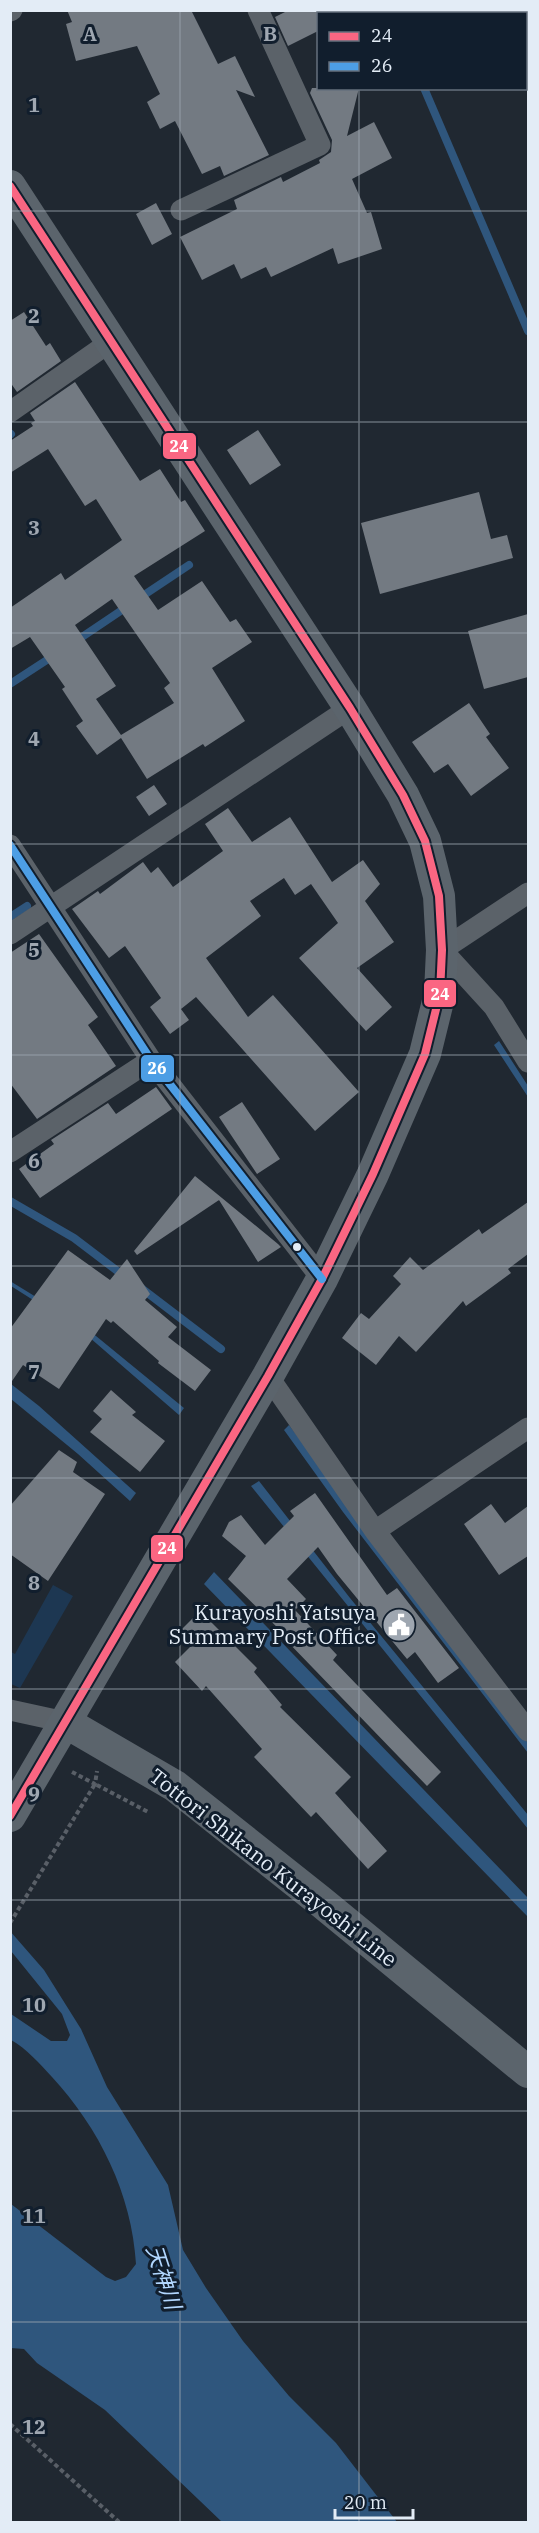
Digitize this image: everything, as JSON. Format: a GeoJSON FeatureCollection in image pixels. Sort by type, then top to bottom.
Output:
{"type":"FeatureCollection","features":[{"type":"Feature","properties":{"kind":"main road"},"geometry":{"type":"LineString","coordinates":[[10,186],[113,340],[350,708],[403,795],[425,841],[439,896],[442,950],[440,993],[425,1054],[373,1174],[322,1279],[268,1376],[15,1808]]}},
{"type":"Feature","properties":{"kind":"main road","name":"Tottori Shikano Kurayoshi Line"},"geometry":{"type":"LineString","coordinates":[[65,1722],[175,1786],[320,1901],[528,2072]]}},
{"type":"Feature","properties":{"kind":"street"},"geometry":{"type":"LineString","coordinates":[[181,210],[320,145],[258,10]]}},
{"type":"Feature","properties":{"kind":"street"},"geometry":{"type":"LineString","coordinates":[[10,412],[113,340]]}},
{"type":"Feature","properties":{"kind":"street"},"geometry":{"type":"LineString","coordinates":[[10,934],[350,708]]}},
{"type":"Feature","properties":{"kind":"street"},"geometry":{"type":"LineString","coordinates":[[10,845],[151,1060],[322,1279]]}},
{"type":"Feature","properties":{"kind":"street"},"geometry":{"type":"LineString","coordinates":[[528,893],[442,950],[494,1007],[528,1062]]}},
{"type":"Feature","properties":{"kind":"street"},"geometry":{"type":"LineString","coordinates":[[10,1152],[151,1060]]}},
{"type":"Feature","properties":{"kind":"street"},"geometry":{"type":"LineString","coordinates":[[268,1376],[375,1530],[528,1731]]}},
{"type":"Feature","properties":{"kind":"street"},"geometry":{"type":"LineString","coordinates":[[375,1530],[528,1428]]}},
{"type":"Feature","properties":{"kind":"street"},"geometry":{"type":"LineString","coordinates":[[10,1710],[65,1722]]}},
{"type":"Feature","properties":{"kind":"path"},"geometry":{"type":"LineString","coordinates":[[10,1923],[94,1784],[97,1770]]}},
{"type":"Feature","properties":{"kind":"path"},"geometry":{"type":"LineString","coordinates":[[72,1772],[148,1812]]}},
{"type":"Feature","properties":{"kind":"path"},"geometry":{"type":"LineString","coordinates":[[10,2424],[119,2523]]}},
{"type":"Feature","properties":{"kind":"shaded area"},"geometry":{"type":"Polygon","coordinates":[[[53,1585],[73,1596],[20,1688],[11,1684],[11,1652],[15,1654],[53,1585]]]}},
{"type":"Feature","properties":{"kind":"water"},"geometry":{"type":"Polygon","coordinates":[[[499,1041],[528,1086],[528,1097],[494,1045],[499,1041]]]}},
{"type":"Feature","properties":{"kind":"water"},"geometry":{"type":"Polygon","coordinates":[[[10,1281],[85,1327],[184,1408],[179,1415],[82,1331],[11,1286],[10,1281]]]}},
{"type":"Feature","properties":{"kind":"water"},"geometry":{"type":"Polygon","coordinates":[[[11,1384],[39,1406],[136,1493],[130,1501],[78,1454],[11,1399],[11,1384]]]}},
{"type":"Feature","properties":{"kind":"water"},"geometry":{"type":"Polygon","coordinates":[[[289,1425],[528,1743],[528,1753],[343,1512],[284,1430],[289,1425]]]}},
{"type":"Feature","properties":{"kind":"water"},"geometry":{"type":"Polygon","coordinates":[[[259,1481],[350,1598],[528,1815],[528,1829],[251,1486],[259,1481]]]}},
{"type":"Feature","properties":{"kind":"water"},"geometry":{"type":"Polygon","coordinates":[[[214,1572],[528,1898],[528,1917],[204,1584],[214,1572]]]}},
{"type":"Feature","properties":{"kind":"water","name":"天神川"},"geometry":{"type":"Polygon","coordinates":[[[10,1931],[44,1970],[81,2029],[107,2087],[168,2185],[183,2250],[206,2288],[243,2341],[289,2396],[336,2443],[397,2522],[222,2522],[105,2410],[37,2363],[24,2349],[11,2348],[11,2204],[106,2277],[115,2281],[126,2277],[136,2264],[128,2212],[110,2163],[98,2140],[69,2097],[52,2077],[28,2052],[11,2040],[11,2014],[51,2041],[67,2041],[70,2035],[62,2014],[11,1951],[10,1931]]]}},
{"type":"Feature","properties":{"kind":"building"},"geometry":{"type":"Polygon","coordinates":[[[67,10],[191,10],[218,64],[235,56],[255,97],[236,90],[269,155],[224,176],[220,166],[202,174],[175,121],[160,129],[147,102],[160,94],[137,46],[76,61],[66,24],[72,22],[67,10]]]}},
{"type":"Feature","properties":{"kind":"building"},"geometry":{"type":"Polygon","coordinates":[[[289,10],[318,10],[317,32],[288,46],[275,17],[289,10]]]}},
{"type":"Feature","properties":{"kind":"building"},"geometry":{"type":"Polygon","coordinates":[[[312,88],[358,90],[347,136],[374,122],[392,158],[352,179],[367,213],[371,212],[382,249],[338,264],[333,248],[271,277],[266,267],[241,279],[234,264],[202,280],[180,237],[237,209],[234,200],[281,177],[283,182],[320,163],[319,160],[331,152],[332,140],[310,93],[312,88]]]}},
{"type":"Feature","properties":{"kind":"building"},"geometry":{"type":"Polygon","coordinates":[[[156,203],[172,234],[152,245],[136,214],[156,203]]]}},
{"type":"Feature","properties":{"kind":"building"},"geometry":{"type":"Polygon","coordinates":[[[24,312],[46,346],[50,343],[61,361],[17,392],[10,382],[10,321],[24,312]]]}},
{"type":"Feature","properties":{"kind":"building"},"geometry":{"type":"Polygon","coordinates":[[[75,382],[140,481],[160,469],[181,502],[185,500],[205,531],[134,576],[158,610],[202,581],[230,622],[236,619],[252,642],[212,668],[245,721],[205,747],[203,744],[147,779],[121,738],[97,755],[76,726],[83,721],[62,689],[65,687],[30,637],[10,649],[10,608],[61,573],[65,580],[122,540],[96,499],[85,506],[48,449],[10,473],[10,441],[33,426],[31,423],[35,421],[30,413],[75,382]],[[112,599],[75,625],[116,686],[96,699],[121,735],[174,703],[164,688],[170,683],[112,599]]]}},
{"type":"Feature","properties":{"kind":"building"},"geometry":{"type":"Polygon","coordinates":[[[258,430],[281,465],[250,485],[227,450],[258,430]]]}},
{"type":"Feature","properties":{"kind":"building"},"geometry":{"type":"Polygon","coordinates":[[[479,492],[491,539],[507,535],[513,558],[380,594],[361,523],[479,492]]]}},
{"type":"Feature","properties":{"kind":"building"},"geometry":{"type":"Polygon","coordinates":[[[528,614],[528,677],[484,689],[468,631],[528,614]]]}},
{"type":"Feature","properties":{"kind":"building"},"geometry":{"type":"Polygon","coordinates":[[[469,703],[490,734],[486,737],[509,768],[471,796],[448,764],[434,773],[412,742],[469,703]]]}},
{"type":"Feature","properties":{"kind":"building"},"geometry":{"type":"Polygon","coordinates":[[[154,785],[167,804],[149,816],[136,797],[154,785]]]}},
{"type":"Feature","properties":{"kind":"building"},"geometry":{"type":"Polygon","coordinates":[[[228,808],[252,842],[290,817],[332,882],[363,860],[380,884],[365,901],[394,942],[357,968],[392,1007],[366,1031],[299,958],[338,923],[311,884],[295,895],[284,878],[250,901],[261,916],[206,958],[248,1017],[273,995],[359,1092],[315,1131],[196,997],[181,1009],[189,1020],[170,1034],[150,1007],[161,998],[125,946],[109,958],[72,909],[98,891],[100,894],[143,862],[151,873],[158,867],[173,887],[223,851],[205,824],[228,808]]]}},
{"type":"Feature","properties":{"kind":"building"},"geometry":{"type":"Polygon","coordinates":[[[39,934],[98,1017],[88,1025],[116,1066],[37,1119],[10,1083],[10,953],[39,934]]]}},
{"type":"Feature","properties":{"kind":"building"},"geometry":{"type":"Polygon","coordinates":[[[156,1087],[172,1109],[40,1198],[19,1169],[54,1144],[51,1140],[108,1103],[116,1114],[156,1087]]]}},
{"type":"Feature","properties":{"kind":"building"},"geometry":{"type":"Polygon","coordinates":[[[242,1102],[280,1159],[257,1174],[219,1117],[242,1102]]]}},
{"type":"Feature","properties":{"kind":"building"},"geometry":{"type":"Polygon","coordinates":[[[195,1176],[222,1198],[137,1255],[134,1251],[195,1176]]]}},
{"type":"Feature","properties":{"kind":"building"},"geometry":{"type":"Polygon","coordinates":[[[222,1198],[281,1247],[258,1262],[219,1200],[222,1198]]]}},
{"type":"Feature","properties":{"kind":"building"},"geometry":{"type":"Polygon","coordinates":[[[528,1202],[528,1254],[508,1269],[511,1273],[466,1306],[463,1301],[416,1352],[399,1336],[376,1365],[342,1338],[361,1313],[369,1319],[401,1284],[393,1276],[410,1257],[423,1270],[479,1229],[482,1234],[528,1202]]]}},
{"type":"Feature","properties":{"kind":"building"},"geometry":{"type":"Polygon","coordinates":[[[68,1250],[110,1280],[127,1259],[150,1294],[145,1300],[177,1327],[168,1337],[211,1370],[195,1391],[158,1363],[159,1361],[113,1321],[111,1323],[106,1319],[59,1389],[23,1365],[10,1384],[10,1329],[68,1250]]]}},
{"type":"Feature","properties":{"kind":"building"},"geometry":{"type":"Polygon","coordinates":[[[111,1390],[136,1412],[132,1415],[165,1441],[140,1472],[90,1432],[102,1419],[93,1411],[111,1390]]]}},
{"type":"Feature","properties":{"kind":"building"},"geometry":{"type":"Polygon","coordinates":[[[59,1450],[77,1462],[73,1472],[105,1494],[48,1581],[10,1554],[10,1506],[59,1450]]]}},
{"type":"Feature","properties":{"kind":"building"},"geometry":{"type":"Polygon","coordinates":[[[315,1493],[387,1595],[397,1588],[459,1668],[438,1683],[415,1652],[407,1659],[337,1574],[318,1547],[287,1579],[306,1599],[295,1610],[337,1655],[333,1660],[441,1772],[427,1786],[284,1638],[286,1636],[228,1579],[246,1556],[222,1536],[229,1522],[241,1515],[265,1545],[294,1516],[290,1511],[315,1493]]]}},
{"type":"Feature","properties":{"kind":"building"},"geometry":{"type":"Polygon","coordinates":[[[491,1504],[505,1523],[528,1506],[528,1556],[499,1575],[464,1524],[491,1504]]]}},
{"type":"Feature","properties":{"kind":"building"},"geometry":{"type":"Polygon","coordinates":[[[200,1611],[257,1668],[254,1672],[282,1705],[280,1707],[351,1777],[335,1793],[387,1851],[368,1869],[316,1812],[311,1817],[254,1757],[262,1749],[206,1686],[202,1691],[175,1662],[195,1642],[182,1629],[200,1611]]]}},
{"type":"Feature","properties":{"kind":"waterway"},"geometry":{"type":"LineString","coordinates":[[425,90],[528,331]]}},
{"type":"Feature","properties":{"kind":"waterway"},"geometry":{"type":"LineString","coordinates":[[138,599],[189,565]]}},
{"type":"Feature","properties":{"kind":"waterway"},"geometry":{"type":"LineString","coordinates":[[76,641],[128,606]]}},
{"type":"Feature","properties":{"kind":"waterway"},"geometry":{"type":"LineString","coordinates":[[10,684],[53,656]]}},
{"type":"Feature","properties":{"kind":"waterway"},"geometry":{"type":"LineString","coordinates":[[10,917],[27,906]]}},
{"type":"Feature","properties":{"kind":"waterway"},"geometry":{"type":"LineString","coordinates":[[10,1201],[74,1238],[124,1276]]}},
{"type":"Feature","properties":{"kind":"waterway"},"geometry":{"type":"LineString","coordinates":[[141,1288],[221,1349]]}},
{"type":"Feature","properties":{"kind":"transit line","name":"24"},"geometry":{"type":"LineString","coordinates":[[10,186],[350,708],[403,795],[425,841],[439,896],[442,950],[440,993],[425,1054],[373,1174],[322,1279],[268,1376],[10,1816]]}},
{"type":"Feature","properties":{"kind":"transit line","name":"26"},"geometry":{"type":"LineString","coordinates":[[10,845],[151,1060],[322,1279]]}},
{"type":"Feature","properties":{"kind":"place","name":"Kurayoshi Yatsuya Summary Post Office"},"geometry":{"type":"Point","coordinates":[399,1625]}}]}
